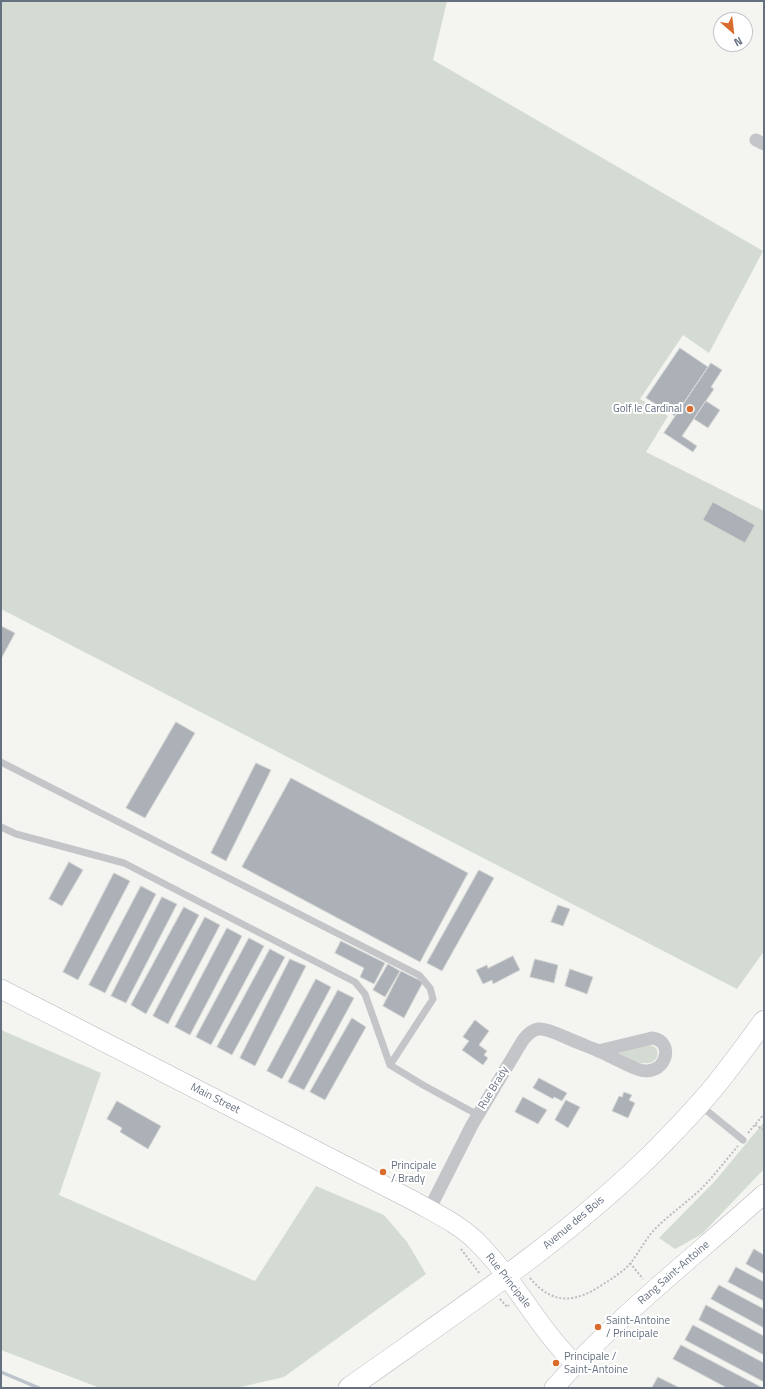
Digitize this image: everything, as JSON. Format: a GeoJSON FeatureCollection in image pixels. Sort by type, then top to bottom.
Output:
{"type":"FeatureCollection","features":[{"type":"Feature","properties":{"kind":"main road","name":"Avenue des Bois"},"geometry":{"type":"LineString","coordinates":[[350,1388],[506,1277],[560,1235],[613,1190],[651,1155],[698,1105],[727,1071],[764,1021]]}},
{"type":"Feature","properties":{"kind":"street","name":"Main Street"},"geometry":{"type":"LineString","coordinates":[[1,989],[429,1210]]}},
{"type":"Feature","properties":{"kind":"street","name":"Rue Brady"},"geometry":{"type":"LineString","coordinates":[[429,1210],[478,1115],[523,1040],[530,1033],[538,1029],[543,1030],[598,1051]]}},
{"type":"Feature","properties":{"kind":"street","name":"Rang Saint-Antoine"},"geometry":{"type":"LineString","coordinates":[[554,1388],[575,1364],[638,1304],[764,1194]]}},
{"type":"Feature","properties":{"kind":"street","name":"Rue Principale"},"geometry":{"type":"LineString","coordinates":[[429,1210],[461,1229],[475,1240],[506,1277],[563,1352],[575,1364]]}},
{"type":"Feature","properties":{"kind":"lane"},"geometry":{"type":"LineString","coordinates":[[1,762],[419,975],[430,988],[433,999],[390,1064]]}},
{"type":"Feature","properties":{"kind":"lane"},"geometry":{"type":"LineString","coordinates":[[1,827],[16,834],[124,863],[355,982],[365,994],[390,1064],[423,1085],[478,1115]]}},
{"type":"Feature","properties":{"kind":"lane"},"geometry":{"type":"LineString","coordinates":[[698,1105],[743,1140]]}},
{"type":"Feature","properties":{"kind":"path"},"geometry":{"type":"LineString","coordinates":[[534,1283],[559,1298],[572,1298],[583,1296],[618,1274],[630,1263],[655,1228],[701,1188],[764,1114]]}},
{"type":"Feature","properties":{"kind":"path"},"geometry":{"type":"LineString","coordinates":[[755,1125],[764,1130]]}},
{"type":"Feature","properties":{"kind":"path"},"geometry":{"type":"LineString","coordinates":[[630,1263],[644,1281]]}},
{"type":"Feature","properties":{"kind":"shaded area","name":"Golf le Cardinal"},"geometry":{"type":"Polygon","coordinates":[[[1,1],[447,1],[433,60],[763,251],[709,353],[683,335],[640,399],[668,416],[646,452],[764,511],[764,951],[737,989],[1,609],[1,1]]]}},
{"type":"Feature","properties":{"kind":"shaded area"},"geometry":{"type":"Polygon","coordinates":[[[1,1030],[101,1073],[59,1195],[255,1281],[316,1186],[384,1215],[407,1242],[426,1274],[284,1377],[236,1388],[100,1388],[1,1350],[1,1030]]]}},
{"type":"Feature","properties":{"kind":"shaded area"},"geometry":{"type":"Polygon","coordinates":[[[649,1045],[655,1047],[658,1052],[654,1061],[649,1063],[637,1062],[614,1054],[615,1051],[649,1045]]]}},
{"type":"Feature","properties":{"kind":"shaded area"},"geometry":{"type":"Polygon","coordinates":[[[764,1122],[764,1169],[702,1234],[675,1249],[659,1238],[715,1181],[764,1122]]]}},
{"type":"Feature","properties":{"kind":"building"},"geometry":{"type":"Polygon","coordinates":[[[680,348],[708,367],[675,416],[646,398],[680,348]]]}},
{"type":"Feature","properties":{"kind":"building","name":"Golf le Cardinal"},"geometry":{"type":"Polygon","coordinates":[[[711,363],[722,370],[711,387],[714,389],[682,436],[697,446],[693,452],[664,433],[711,363]]]}},
{"type":"Feature","properties":{"kind":"building"},"geometry":{"type":"Polygon","coordinates":[[[706,401],[720,410],[708,428],[694,419],[706,401]]]}},
{"type":"Feature","properties":{"kind":"building"},"geometry":{"type":"Polygon","coordinates":[[[713,502],[755,525],[745,543],[703,520],[713,502]]]}},
{"type":"Feature","properties":{"kind":"building"},"geometry":{"type":"Polygon","coordinates":[[[1,626],[15,633],[1,659],[1,626]]]}},
{"type":"Feature","properties":{"kind":"building"},"geometry":{"type":"Polygon","coordinates":[[[176,722],[195,733],[145,818],[126,808],[176,722]]]}},
{"type":"Feature","properties":{"kind":"building"},"geometry":{"type":"Polygon","coordinates":[[[256,763],[271,770],[226,861],[211,853],[256,763]]]}},
{"type":"Feature","properties":{"kind":"building"},"geometry":{"type":"Polygon","coordinates":[[[291,778],[468,873],[420,962],[242,867],[291,778]]]}},
{"type":"Feature","properties":{"kind":"building"},"geometry":{"type":"Polygon","coordinates":[[[69,862],[83,870],[62,906],[49,899],[69,862]]]}},
{"type":"Feature","properties":{"kind":"building"},"geometry":{"type":"Polygon","coordinates":[[[479,870],[494,878],[442,971],[427,963],[479,870]]]}},
{"type":"Feature","properties":{"kind":"building"},"geometry":{"type":"Polygon","coordinates":[[[114,873],[130,881],[78,980],[63,972],[114,873]]]}},
{"type":"Feature","properties":{"kind":"building"},"geometry":{"type":"Polygon","coordinates":[[[141,886],[156,894],[105,993],[89,985],[141,886]]]}},
{"type":"Feature","properties":{"kind":"building"},"geometry":{"type":"Polygon","coordinates":[[[162,897],[177,904],[126,1003],[111,996],[162,897]]]}},
{"type":"Feature","properties":{"kind":"building"},"geometry":{"type":"Polygon","coordinates":[[[558,905],[570,909],[563,926],[551,922],[558,905]]]}},
{"type":"Feature","properties":{"kind":"building"},"geometry":{"type":"Polygon","coordinates":[[[184,907],[199,915],[146,1014],[131,1005],[184,907]]]}},
{"type":"Feature","properties":{"kind":"building"},"geometry":{"type":"Polygon","coordinates":[[[205,917],[220,925],[168,1024],[153,1016],[205,917]]]}},
{"type":"Feature","properties":{"kind":"building"},"geometry":{"type":"Polygon","coordinates":[[[227,928],[242,936],[190,1035],[175,1027],[227,928]]]}},
{"type":"Feature","properties":{"kind":"building"},"geometry":{"type":"Polygon","coordinates":[[[249,938],[264,946],[211,1045],[196,1037],[249,938]]]}},
{"type":"Feature","properties":{"kind":"building"},"geometry":{"type":"Polygon","coordinates":[[[341,941],[385,963],[374,984],[360,977],[364,968],[335,953],[341,941]]]}},
{"type":"Feature","properties":{"kind":"building"},"geometry":{"type":"Polygon","coordinates":[[[270,949],[285,957],[232,1055],[217,1047],[270,949]]]}},
{"type":"Feature","properties":{"kind":"building"},"geometry":{"type":"Polygon","coordinates":[[[513,956],[520,970],[493,984],[492,980],[483,984],[476,970],[487,965],[488,968],[513,956]]]}},
{"type":"Feature","properties":{"kind":"building"},"geometry":{"type":"Polygon","coordinates":[[[290,959],[306,966],[255,1066],[240,1058],[290,959]]]}},
{"type":"Feature","properties":{"kind":"building"},"geometry":{"type":"Polygon","coordinates":[[[535,959],[558,965],[554,983],[530,977],[535,959]]]}},
{"type":"Feature","properties":{"kind":"building"},"geometry":{"type":"Polygon","coordinates":[[[388,964],[400,971],[385,997],[373,990],[388,964]]]}},
{"type":"Feature","properties":{"kind":"building"},"geometry":{"type":"Polygon","coordinates":[[[570,969],[593,977],[587,994],[565,986],[570,969]]]}},
{"type":"Feature","properties":{"kind":"building"},"geometry":{"type":"Polygon","coordinates":[[[401,971],[423,982],[404,1018],[383,1006],[401,971]]]}},
{"type":"Feature","properties":{"kind":"building"},"geometry":{"type":"Polygon","coordinates":[[[316,979],[331,987],[282,1079],[267,1071],[316,979]]]}},
{"type":"Feature","properties":{"kind":"building"},"geometry":{"type":"Polygon","coordinates":[[[338,990],[354,998],[304,1090],[288,1082],[338,990]]]}},
{"type":"Feature","properties":{"kind":"building"},"geometry":{"type":"Polygon","coordinates":[[[352,1018],[366,1027],[325,1100],[310,1092],[352,1018]]]}},
{"type":"Feature","properties":{"kind":"building"},"geometry":{"type":"Polygon","coordinates":[[[475,1020],[489,1031],[479,1045],[487,1051],[484,1055],[488,1058],[483,1065],[462,1050],[469,1041],[463,1037],[475,1020]]]}},
{"type":"Feature","properties":{"kind":"building"},"geometry":{"type":"Polygon","coordinates":[[[539,1078],[567,1093],[562,1101],[554,1097],[553,1099],[533,1088],[539,1078]]]}},
{"type":"Feature","properties":{"kind":"building"},"geometry":{"type":"Polygon","coordinates":[[[624,1092],[632,1095],[629,1100],[635,1103],[628,1118],[612,1111],[619,1096],[622,1097],[624,1092]]]}},
{"type":"Feature","properties":{"kind":"building"},"geometry":{"type":"Polygon","coordinates":[[[523,1097],[547,1110],[538,1124],[515,1112],[523,1097]]]}},
{"type":"Feature","properties":{"kind":"building"},"geometry":{"type":"Polygon","coordinates":[[[566,1100],[580,1107],[568,1128],[555,1120],[566,1100]]]}},
{"type":"Feature","properties":{"kind":"building"},"geometry":{"type":"Polygon","coordinates":[[[117,1101],[161,1126],[148,1149],[120,1132],[122,1128],[107,1119],[117,1101]]]}},
{"type":"Feature","properties":{"kind":"building"},"geometry":{"type":"Polygon","coordinates":[[[754,1249],[764,1255],[764,1274],[746,1264],[754,1249]]]}},
{"type":"Feature","properties":{"kind":"building"},"geometry":{"type":"Polygon","coordinates":[[[736,1267],[764,1282],[764,1301],[728,1282],[736,1267]]]}},
{"type":"Feature","properties":{"kind":"building"},"geometry":{"type":"Polygon","coordinates":[[[719,1285],[764,1309],[764,1328],[711,1299],[719,1285]]]}},
{"type":"Feature","properties":{"kind":"building"},"geometry":{"type":"Polygon","coordinates":[[[706,1305],[764,1336],[764,1355],[699,1320],[706,1305]]]}},
{"type":"Feature","properties":{"kind":"building"},"geometry":{"type":"Polygon","coordinates":[[[693,1325],[764,1363],[764,1382],[685,1340],[693,1325]]]}},
{"type":"Feature","properties":{"kind":"building"},"geometry":{"type":"Polygon","coordinates":[[[681,1345],[761,1387],[727,1388],[673,1359],[681,1345]]]}},
{"type":"Feature","properties":{"kind":"building"},"geometry":{"type":"Polygon","coordinates":[[[658,1377],[680,1388],[652,1388],[658,1377]]]}},
{"type":"Feature","properties":{"kind":"waterway"},"geometry":{"type":"LineString","coordinates":[[1,1372],[39,1388]]}},
{"type":"Feature","properties":{"kind":"place","name":"Golf le Cardinal"},"geometry":{"type":"Point","coordinates":[690,409]}},
{"type":"Feature","properties":{"kind":"place","name":"Principale / Brady"},"geometry":{"type":"Point","coordinates":[383,1172]}},
{"type":"Feature","properties":{"kind":"place","name":"Saint-Antoine / Principale"},"geometry":{"type":"Point","coordinates":[598,1327]}},
{"type":"Feature","properties":{"kind":"place","name":"Principale / Saint-Antoine"},"geometry":{"type":"Point","coordinates":[556,1363]}}]}
